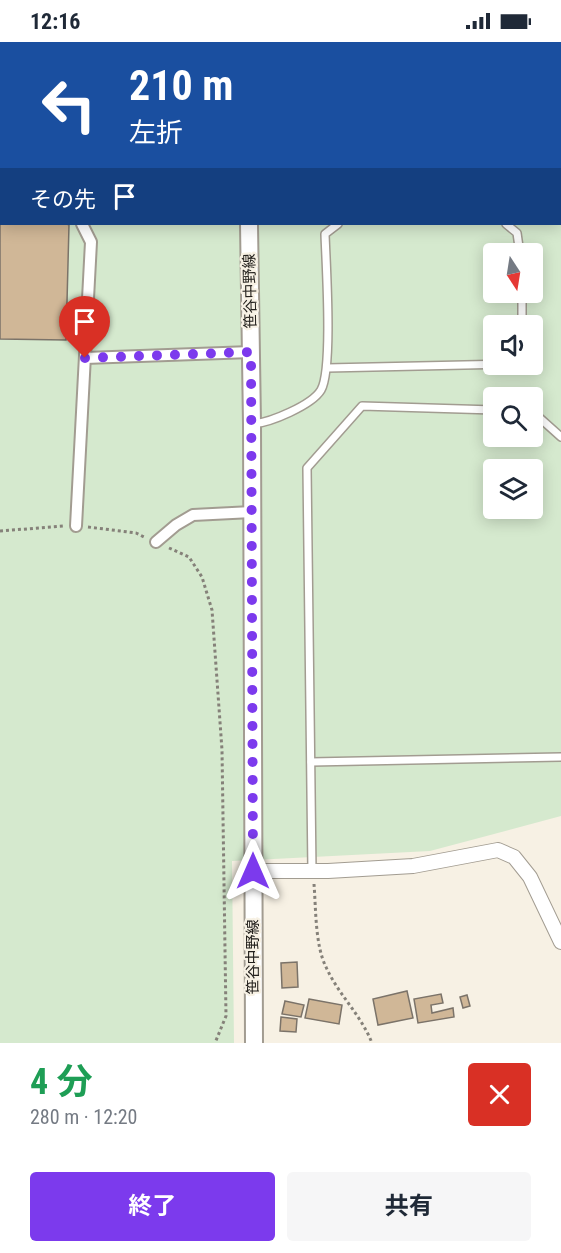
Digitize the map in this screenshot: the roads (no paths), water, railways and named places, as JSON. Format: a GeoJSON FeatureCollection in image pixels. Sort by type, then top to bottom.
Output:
{"type":"FeatureCollection","features":[{"type":"Feature","properties":{"kind":"street"},"geometry":{"type":"LineString","coordinates":[[76,526],[91,242],[82,225]]}},
{"type":"Feature","properties":{"kind":"street","name":"笹谷中野線"},"geometry":{"type":"LineString","coordinates":[[249,225],[254,1043]]}},
{"type":"Feature","properties":{"kind":"street"},"geometry":{"type":"LineString","coordinates":[[85,358],[251,352]]}},
{"type":"Feature","properties":{"kind":"street"},"geometry":{"type":"LineString","coordinates":[[156,542],[176,525],[193,515],[252,512]]}},
{"type":"Feature","properties":{"kind":"street"},"geometry":{"type":"LineString","coordinates":[[253,871],[312,871],[413,866],[498,850],[514,857],[530,877],[561,942]]}},
{"type":"Feature","properties":{"kind":"lane"},"geometry":{"type":"LineString","coordinates":[[252,424],[265,423],[306,403],[321,390],[327,368],[325,234],[337,225]]}},
{"type":"Feature","properties":{"kind":"lane"},"geometry":{"type":"LineString","coordinates":[[507,225],[517,233],[518,243]]}},
{"type":"Feature","properties":{"kind":"lane"},"geometry":{"type":"LineString","coordinates":[[327,368],[483,365]]}},
{"type":"Feature","properties":{"kind":"lane"},"geometry":{"type":"LineString","coordinates":[[312,871],[307,468],[362,406],[483,410]]}},
{"type":"Feature","properties":{"kind":"lane"},"geometry":{"type":"LineString","coordinates":[[543,421],[561,437]]}},
{"type":"Feature","properties":{"kind":"lane"},"geometry":{"type":"LineString","coordinates":[[311,762],[561,757]]}}]}
